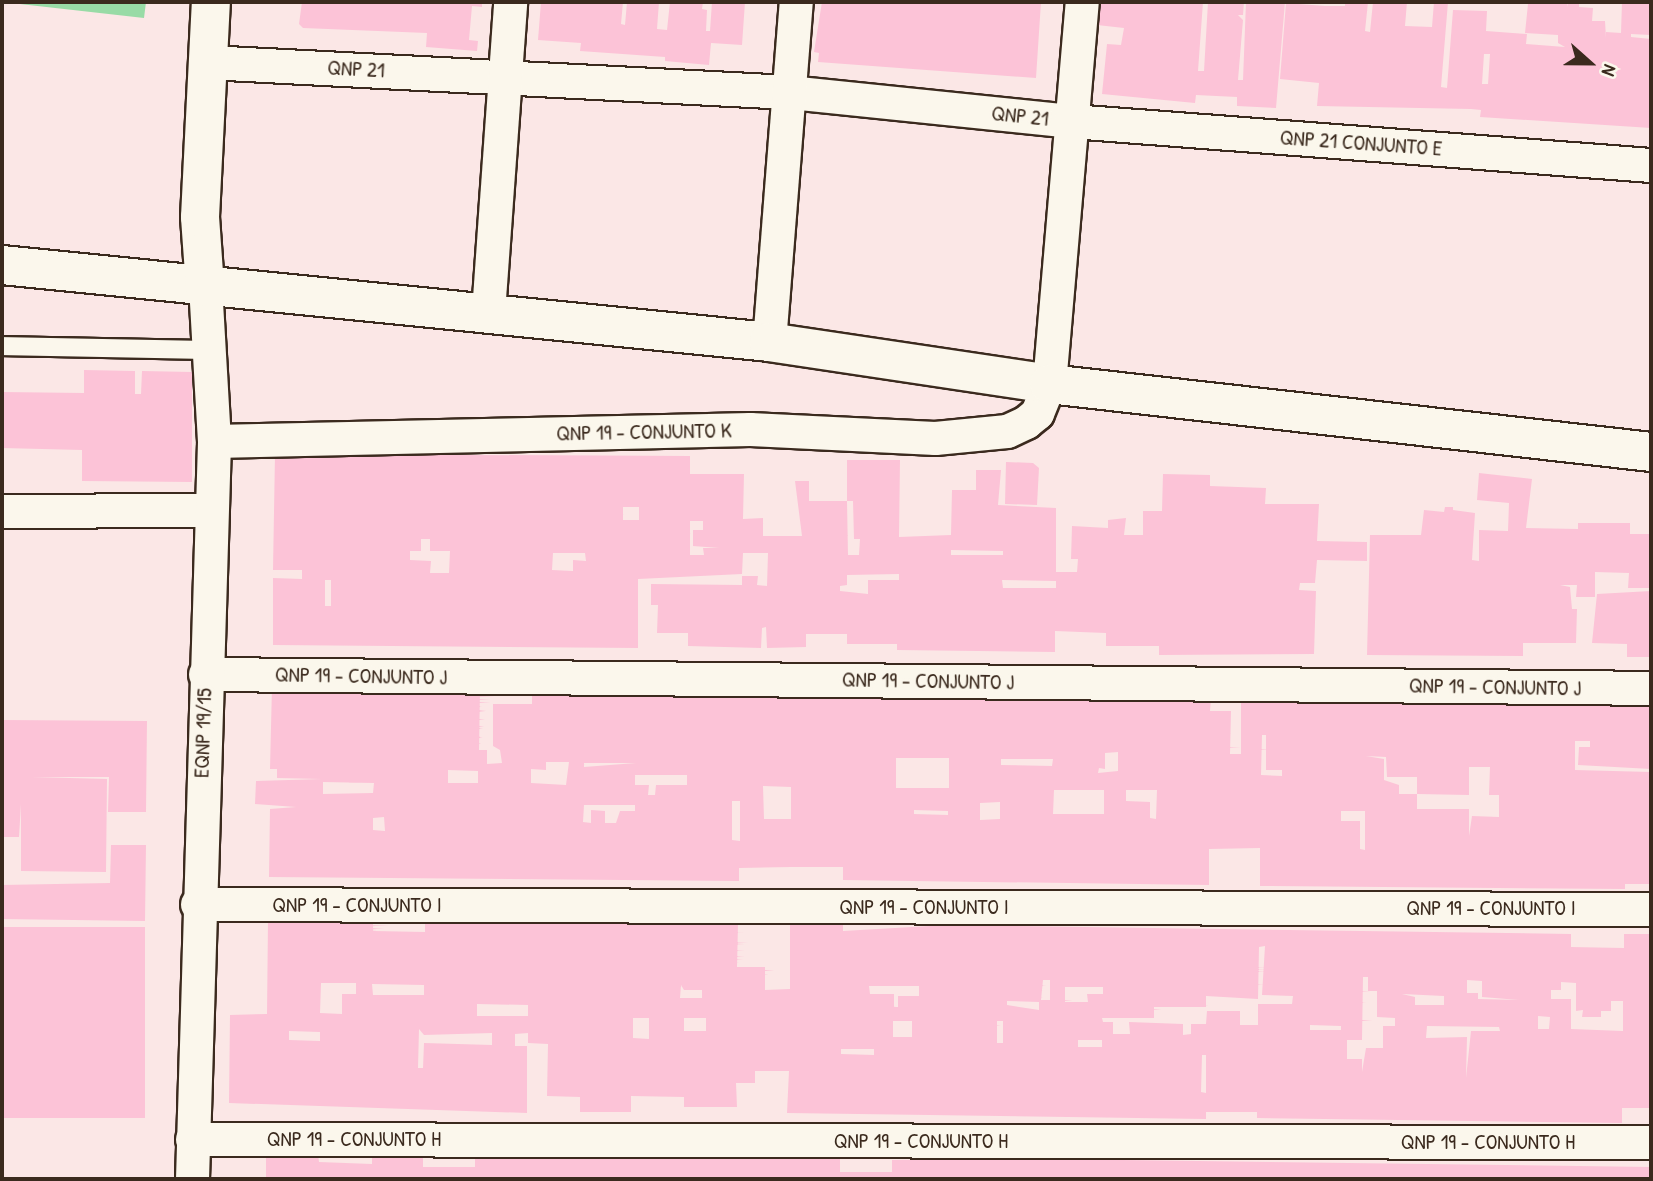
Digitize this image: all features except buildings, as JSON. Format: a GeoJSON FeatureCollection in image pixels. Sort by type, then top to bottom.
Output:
{"type":"FeatureCollection","features":[{"type":"Feature","properties":{"kind":"street"},"geometry":{"type":"LineString","coordinates":[[205,287],[201,217],[206,62],[211,2]]}},
{"type":"Feature","properties":{"kind":"street"},"geometry":{"type":"LineString","coordinates":[[488,312],[510,2]]}},
{"type":"Feature","properties":{"kind":"street"},"geometry":{"type":"LineString","coordinates":[[769,342],[796,2]]}},
{"type":"Feature","properties":{"kind":"street"},"geometry":{"type":"LineString","coordinates":[[1071,121],[1082,2]]}},
{"type":"Feature","properties":{"kind":"street","name":"QNP 21"},"geometry":{"type":"LineString","coordinates":[[206,62],[790,92],[1071,121],[1049,384]]}},
{"type":"Feature","properties":{"kind":"street","name":"QNP 21 CONJUNTO E"},"geometry":{"type":"LineString","coordinates":[[1071,121],[1651,165]]}},
{"type":"Feature","properties":{"kind":"street"},"geometry":{"type":"LineString","coordinates":[[2,265],[769,342],[1049,384],[1651,452]]}},
{"type":"Feature","properties":{"kind":"street","name":"EQNP 19/15"},"geometry":{"type":"LineString","coordinates":[[192,1179],[197,904],[214,441],[211,350],[205,287]]}},
{"type":"Feature","properties":{"kind":"street","name":"QNP 19 - CONJUNTO K"},"geometry":{"type":"LineString","coordinates":[[214,441],[750,429],[935,438],[1007,431],[1037,413],[1049,384]]}},
{"type":"Feature","properties":{"kind":"street"},"geometry":{"type":"LineString","coordinates":[[2,511],[210,510]]}},
{"type":"Feature","properties":{"kind":"street","name":"QNP 19 - CONJUNTO J"},"geometry":{"type":"LineString","coordinates":[[205,674],[1651,688]]}},
{"type":"Feature","properties":{"kind":"street","name":"QNP 19 - CONJUNTO I"},"geometry":{"type":"LineString","coordinates":[[197,904],[1651,909]]}},
{"type":"Feature","properties":{"kind":"street","name":"QNP 19 - CONJUNTO H"},"geometry":{"type":"LineString","coordinates":[[191,1139],[1651,1142]]}},
{"type":"Feature","properties":{"kind":"lane"},"geometry":{"type":"LineString","coordinates":[[2,346],[211,350]]}},
{"type":"Feature","properties":{"kind":"green space"},"geometry":{"type":"Polygon","coordinates":[[[2,2],[146,2],[144,18],[2,2]]]}}]}
